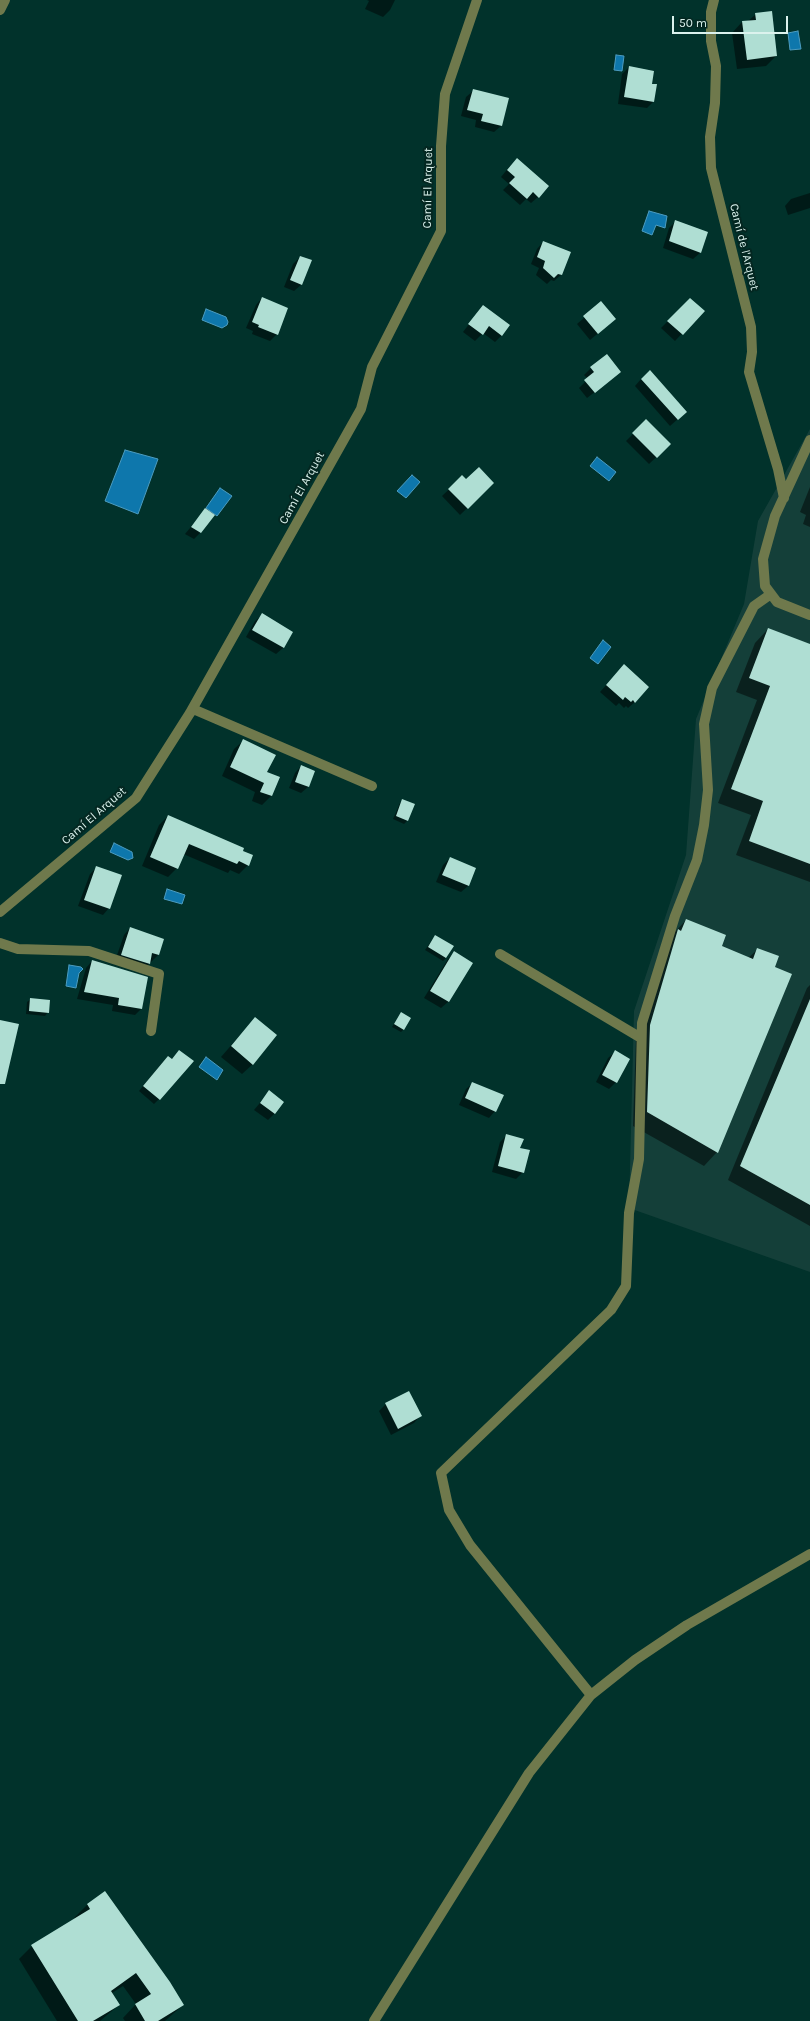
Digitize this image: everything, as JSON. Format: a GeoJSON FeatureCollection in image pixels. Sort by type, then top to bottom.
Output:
{"type":"FeatureCollection","features":[{"type":"Feature","properties":{"kind":"street"},"geometry":{"type":"LineString","coordinates":[[0,10],[5,0]]}},
{"type":"Feature","properties":{"kind":"street","name":"Camí El Arquet"},"geometry":{"type":"LineString","coordinates":[[0,912],[136,798],[193,709],[361,409],[372,367],[441,231],[441,146],[445,94],[477,0]]}},
{"type":"Feature","properties":{"kind":"street","name":"Camí de l'Arquet"},"geometry":{"type":"LineString","coordinates":[[714,0],[711,12],[711,42],[716,66],[715,103],[710,137],[711,168],[751,327],[752,352],[749,372],[778,469],[784,498]]}},
{"type":"Feature","properties":{"kind":"street"},"geometry":{"type":"LineString","coordinates":[[810,440],[775,516],[763,559],[765,586],[777,602],[810,615]]}},
{"type":"Feature","properties":{"kind":"street"},"geometry":{"type":"LineString","coordinates":[[591,1695],[470,1546],[450,1510],[441,1473],[611,1310],[626,1286],[628,1213],[639,1153],[641,1038],[644,1017],[675,916],[697,860],[704,825],[708,790],[704,724],[712,688],[754,606],[771,594]]}},
{"type":"Feature","properties":{"kind":"street"},"geometry":{"type":"LineString","coordinates":[[193,709],[372,786]]}},
{"type":"Feature","properties":{"kind":"street"},"geometry":{"type":"LineString","coordinates":[[0,943],[18,949],[88,951],[159,974],[151,1031]]}},
{"type":"Feature","properties":{"kind":"street"},"geometry":{"type":"LineString","coordinates":[[500,954],[641,1038]]}},
{"type":"Feature","properties":{"kind":"street"},"geometry":{"type":"LineString","coordinates":[[375,2020],[529,1773],[591,1695],[635,1660],[688,1625],[810,1554]]}},
{"type":"Feature","properties":{"kind":"shaded area"},"geometry":{"type":"Polygon","coordinates":[[[810,429],[810,1272],[629,1208],[634,1011],[686,855],[696,719],[744,604],[758,521],[810,429]]]}},
{"type":"Feature","properties":{"kind":"water"},"geometry":{"type":"Polygon","coordinates":[[[798,31],[801,49],[790,50],[788,33],[798,31]]]}},
{"type":"Feature","properties":{"kind":"water"},"geometry":{"type":"Polygon","coordinates":[[[616,55],[624,56],[622,71],[614,70],[616,55]]]}},
{"type":"Feature","properties":{"kind":"water"},"geometry":{"type":"Polygon","coordinates":[[[649,211],[667,216],[665,228],[656,225],[652,235],[642,231],[649,211]]]}},
{"type":"Feature","properties":{"kind":"water"},"geometry":{"type":"Polygon","coordinates":[[[206,309],[226,317],[228,322],[227,325],[222,328],[202,320],[206,309]]]}},
{"type":"Feature","properties":{"kind":"water"},"geometry":{"type":"Polygon","coordinates":[[[125,450],[158,459],[138,514],[105,501],[125,450]]]}},
{"type":"Feature","properties":{"kind":"water"},"geometry":{"type":"Polygon","coordinates":[[[597,457],[616,472],[609,481],[590,466],[597,457]]]}},
{"type":"Feature","properties":{"kind":"water"},"geometry":{"type":"Polygon","coordinates":[[[412,475],[420,482],[406,498],[397,491],[412,475]]]}},
{"type":"Feature","properties":{"kind":"water"},"geometry":{"type":"Polygon","coordinates":[[[220,488],[232,496],[217,516],[206,508],[220,488]]]}},
{"type":"Feature","properties":{"kind":"water"},"geometry":{"type":"Polygon","coordinates":[[[603,640],[611,647],[598,664],[590,658],[603,640]]]}},
{"type":"Feature","properties":{"kind":"water"},"geometry":{"type":"Polygon","coordinates":[[[114,843],[132,852],[133,858],[128,860],[110,852],[114,843]]]}},
{"type":"Feature","properties":{"kind":"water"},"geometry":{"type":"Polygon","coordinates":[[[167,889],[185,895],[182,904],[164,899],[167,889]]]}},
{"type":"Feature","properties":{"kind":"water"},"geometry":{"type":"Polygon","coordinates":[[[69,965],[81,967],[83,969],[79,973],[76,988],[66,986],[69,965]]]}},
{"type":"Feature","properties":{"kind":"water"},"geometry":{"type":"Polygon","coordinates":[[[206,1057],[223,1070],[217,1080],[199,1067],[206,1057]]]}},
{"type":"Feature","properties":{"kind":"building"},"geometry":{"type":"Polygon","coordinates":[[[772,11],[777,56],[747,60],[742,21],[756,20],[755,13],[772,11]]]}},
{"type":"Feature","properties":{"kind":"building"},"geometry":{"type":"Polygon","coordinates":[[[629,66],[654,71],[652,84],[657,84],[654,102],[624,97],[629,66]]]}},
{"type":"Feature","properties":{"kind":"building"},"geometry":{"type":"Polygon","coordinates":[[[473,89],[509,98],[502,126],[481,121],[483,114],[467,110],[473,89]]]}},
{"type":"Feature","properties":{"kind":"building"},"geometry":{"type":"Polygon","coordinates":[[[517,158],[549,186],[539,198],[533,192],[527,199],[509,183],[515,177],[507,170],[517,158]]]}},
{"type":"Feature","properties":{"kind":"building"},"geometry":{"type":"Polygon","coordinates":[[[675,220],[708,232],[701,253],[669,241],[675,220]]]}},
{"type":"Feature","properties":{"kind":"building"},"geometry":{"type":"Polygon","coordinates":[[[543,241],[571,252],[562,275],[558,274],[554,278],[543,268],[545,261],[537,257],[543,241]]]}},
{"type":"Feature","properties":{"kind":"building"},"geometry":{"type":"Polygon","coordinates":[[[300,256],[312,260],[302,285],[290,280],[300,256]]]}},
{"type":"Feature","properties":{"kind":"building"},"geometry":{"type":"Polygon","coordinates":[[[262,297],[288,308],[278,335],[258,327],[259,325],[252,322],[262,297]]]}},
{"type":"Feature","properties":{"kind":"building"},"geometry":{"type":"Polygon","coordinates":[[[690,298],[705,311],[683,335],[667,321],[690,298]]]}},
{"type":"Feature","properties":{"kind":"building"},"geometry":{"type":"Polygon","coordinates":[[[601,301],[616,319],[598,334],[583,316],[601,301]]]}},
{"type":"Feature","properties":{"kind":"building"},"geometry":{"type":"Polygon","coordinates":[[[483,305],[510,325],[502,336],[489,326],[483,335],[468,324],[483,305]]]}},
{"type":"Feature","properties":{"kind":"building"},"geometry":{"type":"Polygon","coordinates":[[[607,354],[621,372],[595,393],[584,380],[594,372],[590,367],[607,354]]]}},
{"type":"Feature","properties":{"kind":"building"},"geometry":{"type":"Polygon","coordinates":[[[650,370],[687,412],[678,420],[641,379],[650,370]]]}},
{"type":"Feature","properties":{"kind":"building"},"geometry":{"type":"Polygon","coordinates":[[[646,419],[671,444],[657,458],[632,433],[646,419]]]}},
{"type":"Feature","properties":{"kind":"building"},"geometry":{"type":"Polygon","coordinates":[[[479,467],[494,483],[468,509],[448,489],[462,475],[466,479],[479,467]]]}},
{"type":"Feature","properties":{"kind":"building"},"geometry":{"type":"Polygon","coordinates":[[[205,508],[215,515],[201,533],[191,527],[205,508]]]}},
{"type":"Feature","properties":{"kind":"building"},"geometry":{"type":"Polygon","coordinates":[[[262,613],[293,632],[284,648],[252,630],[262,613]]]}},
{"type":"Feature","properties":{"kind":"building"},"geometry":{"type":"Polygon","coordinates":[[[768,628],[810,644],[810,864],[749,841],[763,801],[731,789],[770,686],[749,678],[768,628]]]}},
{"type":"Feature","properties":{"kind":"building"},"geometry":{"type":"Polygon","coordinates":[[[624,664],[649,687],[635,703],[633,700],[631,702],[625,697],[623,700],[606,685],[624,664]]]}},
{"type":"Feature","properties":{"kind":"building"},"geometry":{"type":"Polygon","coordinates":[[[243,739],[276,755],[267,772],[280,777],[272,796],[260,792],[264,783],[230,767],[243,739]]]}},
{"type":"Feature","properties":{"kind":"building"},"geometry":{"type":"Polygon","coordinates":[[[301,765],[315,771],[309,787],[295,782],[301,765]]]}},
{"type":"Feature","properties":{"kind":"building"},"geometry":{"type":"Polygon","coordinates":[[[402,799],[415,804],[408,821],[396,816],[402,799]]]}},
{"type":"Feature","properties":{"kind":"building"},"geometry":{"type":"Polygon","coordinates":[[[168,815],[244,848],[243,851],[253,855],[249,866],[239,861],[237,864],[189,844],[178,869],[150,857],[168,815]]]}},
{"type":"Feature","properties":{"kind":"building"},"geometry":{"type":"Polygon","coordinates":[[[450,857],[476,868],[469,886],[442,875],[450,857]]]}},
{"type":"Feature","properties":{"kind":"building"},"geometry":{"type":"Polygon","coordinates":[[[96,866],[122,875],[110,909],[84,900],[96,866]]]}},
{"type":"Feature","properties":{"kind":"building"},"geometry":{"type":"Polygon","coordinates":[[[686,919],[726,935],[722,946],[753,959],[757,948],[779,956],[775,967],[792,974],[718,1153],[647,1112],[650,1025],[678,929],[681,931],[686,919]]]}},
{"type":"Feature","properties":{"kind":"building"},"geometry":{"type":"Polygon","coordinates":[[[130,927],[164,939],[159,955],[152,953],[150,964],[121,955],[130,927]]]}},
{"type":"Feature","properties":{"kind":"building"},"geometry":{"type":"Polygon","coordinates":[[[435,935],[454,946],[446,958],[428,947],[435,935]]]}},
{"type":"Feature","properties":{"kind":"building"},"geometry":{"type":"Polygon","coordinates":[[[454,951],[473,963],[449,1002],[430,991],[454,951]]]}},
{"type":"Feature","properties":{"kind":"building"},"geometry":{"type":"Polygon","coordinates":[[[92,960],[148,977],[142,1009],[118,1005],[119,998],[84,992],[92,960]]]}},
{"type":"Feature","properties":{"kind":"building"},"geometry":{"type":"Polygon","coordinates":[[[30,998],[50,1000],[49,1013],[29,1011],[30,998]]]}},
{"type":"Feature","properties":{"kind":"building"},"geometry":{"type":"Polygon","coordinates":[[[810,999],[810,1205],[740,1166],[810,999]]]}},
{"type":"Feature","properties":{"kind":"building"},"geometry":{"type":"Polygon","coordinates":[[[401,1012],[411,1018],[404,1030],[394,1024],[401,1012]]]}},
{"type":"Feature","properties":{"kind":"building"},"geometry":{"type":"Polygon","coordinates":[[[255,1017],[277,1035],[253,1065],[231,1046],[255,1017]]]}},
{"type":"Feature","properties":{"kind":"building"},"geometry":{"type":"Polygon","coordinates":[[[0,1020],[19,1024],[5,1084],[0,1084],[0,1020]]]}},
{"type":"Feature","properties":{"kind":"building"},"geometry":{"type":"Polygon","coordinates":[[[179,1050],[194,1061],[160,1100],[143,1086],[168,1056],[172,1059],[179,1050]]]}},
{"type":"Feature","properties":{"kind":"building"},"geometry":{"type":"Polygon","coordinates":[[[615,1050],[630,1059],[617,1083],[602,1075],[615,1050]]]}},
{"type":"Feature","properties":{"kind":"building"},"geometry":{"type":"Polygon","coordinates":[[[472,1082],[504,1095],[496,1112],[465,1098],[472,1082]]]}},
{"type":"Feature","properties":{"kind":"building"},"geometry":{"type":"Polygon","coordinates":[[[269,1090],[284,1102],[275,1114],[260,1103],[269,1090]]]}},
{"type":"Feature","properties":{"kind":"building"},"geometry":{"type":"Polygon","coordinates":[[[506,1134],[524,1139],[520,1148],[530,1150],[524,1173],[498,1166],[506,1134]]]}},
{"type":"Feature","properties":{"kind":"building"},"geometry":{"type":"Polygon","coordinates":[[[409,1391],[422,1416],[398,1429],[385,1403],[409,1391]]]}},
{"type":"Feature","properties":{"kind":"building"},"geometry":{"type":"Polygon","coordinates":[[[105,1891],[170,1982],[184,2005],[158,2021],[145,2021],[135,2004],[151,1994],[136,1973],[111,1991],[120,2005],[93,2021],[78,2021],[31,1945],[90,1909],[87,1904],[105,1891]]]}}]}
